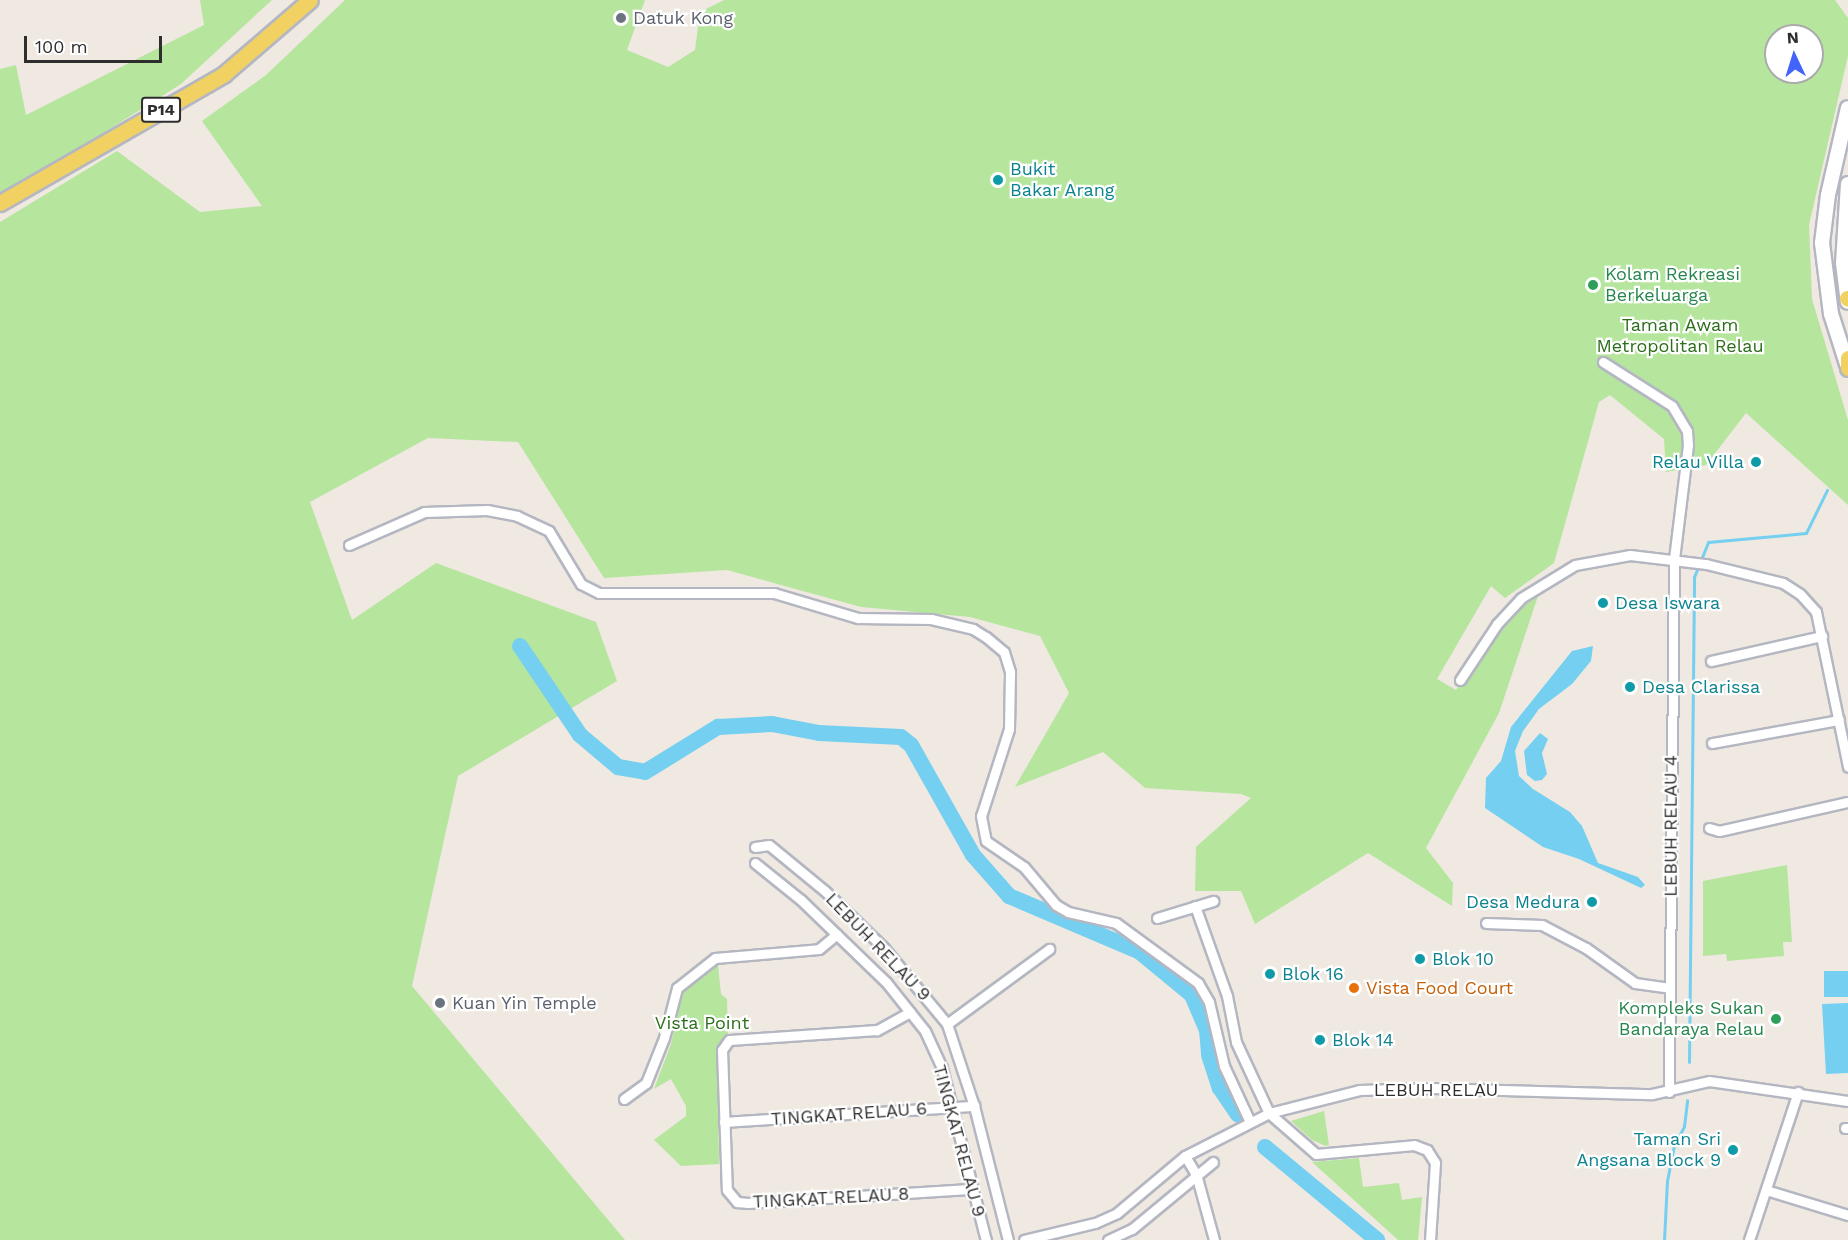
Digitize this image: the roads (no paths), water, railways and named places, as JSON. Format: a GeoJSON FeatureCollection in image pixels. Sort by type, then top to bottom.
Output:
{"type":"FeatureCollection","features":[{"type":"Feature","properties":{"kind":"main road","name":"P14"},"geometry":{"type":"LineString","coordinates":[[0,204],[224,74],[310,0]]}},
{"type":"Feature","properties":{"kind":"main road"},"geometry":{"type":"LineString","coordinates":[[1848,108],[1823,221],[1824,280],[1831,314],[1848,364]]}},
{"type":"Feature","properties":{"kind":"main road"},"geometry":{"type":"LineString","coordinates":[[1848,184],[1843,263],[1848,300]]}},
{"type":"Feature","properties":{"kind":"main road"},"geometry":{"type":"LineString","coordinates":[[1831,314],[1848,336]]}},
{"type":"Feature","properties":{"kind":"street","name":"LEBUH RELAU 4"},"geometry":{"type":"LineString","coordinates":[[1603,362],[1672,406],[1687,431],[1686,472],[1674,559],[1669,1092]]}},
{"type":"Feature","properties":{"kind":"street"},"geometry":{"type":"LineString","coordinates":[[349,545],[424,512],[494,511],[517,516],[549,531],[581,584],[599,593],[774,593],[858,618],[931,620],[973,630],[986,638],[1004,652],[1011,672],[1010,729],[981,816],[986,841],[1023,867],[1056,905],[1068,912],[1116,923],[1198,983],[1209,1002],[1224,1066],[1250,1122]]}},
{"type":"Feature","properties":{"kind":"street"},"geometry":{"type":"LineString","coordinates":[[1460,680],[1497,624],[1538,585],[1596,559],[1630,555],[1706,564],[1783,583],[1800,594],[1816,612],[1848,767]]}},
{"type":"Feature","properties":{"kind":"street"},"geometry":{"type":"LineString","coordinates":[[1711,661],[1822,636]]}},
{"type":"Feature","properties":{"kind":"street"},"geometry":{"type":"LineString","coordinates":[[1712,743],[1839,720]]}},
{"type":"Feature","properties":{"kind":"street"},"geometry":{"type":"LineString","coordinates":[[1709,828],[1719,831],[1848,802]]}},
{"type":"Feature","properties":{"kind":"street","name":"LEBUH RELAU 9"},"geometry":{"type":"LineString","coordinates":[[754,847],[769,845],[825,891],[884,948],[947,1024],[974,1106],[1008,1240]]}},
{"type":"Feature","properties":{"kind":"street","name":"TINGKAT RELAU 9"},"geometry":{"type":"LineString","coordinates":[[755,864],[837,934],[925,1031],[942,1068],[986,1240]]}},
{"type":"Feature","properties":{"kind":"street"},"geometry":{"type":"LineString","coordinates":[[1157,918],[1213,901]]}},
{"type":"Feature","properties":{"kind":"street"},"geometry":{"type":"LineString","coordinates":[[1195,906],[1227,996],[1236,1042],[1269,1113],[1316,1154],[1414,1145],[1427,1150],[1435,1163],[1430,1240]]}},
{"type":"Feature","properties":{"kind":"street"},"geometry":{"type":"LineString","coordinates":[[1486,923],[1542,925],[1586,948],[1635,983],[1670,988]]}},
{"type":"Feature","properties":{"kind":"street"},"geometry":{"type":"LineString","coordinates":[[624,1099],[646,1083],[664,1038],[677,988],[716,958],[819,950],[837,934]]}},
{"type":"Feature","properties":{"kind":"street"},"geometry":{"type":"LineString","coordinates":[[947,1024],[1049,949]]}},
{"type":"Feature","properties":{"kind":"street"},"geometry":{"type":"LineString","coordinates":[[724,1122],[722,1050],[729,1040],[737,1037],[877,1030],[910,1012]]}},
{"type":"Feature","properties":{"kind":"street","name":"LEBUH RELAU"},"geometry":{"type":"LineString","coordinates":[[1024,1240],[1095,1223],[1117,1213],[1185,1156],[1269,1113],[1324,1097],[1391,1088],[1669,1092],[1709,1082],[1798,1092],[1848,1101]]}},
{"type":"Feature","properties":{"kind":"street"},"geometry":{"type":"LineString","coordinates":[[1749,1240],[1798,1092]]}},
{"type":"Feature","properties":{"kind":"street","name":"TINGKAT RELAU 6"},"geometry":{"type":"LineString","coordinates":[[724,1122],[974,1106]]}},
{"type":"Feature","properties":{"kind":"street","name":"TINGKAT RELAU 8"},"geometry":{"type":"LineString","coordinates":[[724,1122],[727,1190],[737,1202],[973,1189]]}},
{"type":"Feature","properties":{"kind":"street"},"geometry":{"type":"LineString","coordinates":[[1185,1156],[1196,1174],[1214,1240]]}},
{"type":"Feature","properties":{"kind":"street"},"geometry":{"type":"LineString","coordinates":[[1108,1240],[1131,1229],[1213,1162]]}},
{"type":"Feature","properties":{"kind":"street"},"geometry":{"type":"LineString","coordinates":[[1766,1190],[1848,1215]]}},
{"type":"Feature","properties":{"kind":"street"},"geometry":{"type":"LineString","coordinates":[[1131,1229],[1134,1240]]}},
{"type":"Feature","properties":{"kind":"water"},"geometry":{"type":"Polygon","coordinates":[[[1593,646],[1591,661],[1572,684],[1539,709],[1523,731],[1515,751],[1519,776],[1533,789],[1570,812],[1582,826],[1598,863],[1638,877],[1645,885],[1641,888],[1579,859],[1543,847],[1485,808],[1486,778],[1501,761],[1511,727],[1572,651],[1593,646]]]}},
{"type":"Feature","properties":{"kind":"water"},"geometry":{"type":"Polygon","coordinates":[[[1540,733],[1548,739],[1542,753],[1547,774],[1542,780],[1535,781],[1527,775],[1524,751],[1540,733]]]}},
{"type":"Feature","properties":{"kind":"water"},"geometry":{"type":"Polygon","coordinates":[[[1824,971],[1848,971],[1848,997],[1824,997],[1824,971]]]}},
{"type":"Feature","properties":{"kind":"water"},"geometry":{"type":"Polygon","coordinates":[[[1848,1003],[1848,1073],[1826,1074],[1822,1004],[1848,1003]]]}},
{"type":"Feature","properties":{"kind":"waterway"},"geometry":{"type":"LineString","coordinates":[[1689,1062],[1694,577],[1708,542],[1806,533],[1827,490]]}},
{"type":"Feature","properties":{"kind":"waterway"},"geometry":{"type":"LineString","coordinates":[[520,646],[580,735],[618,767],[645,772],[718,727],[772,724],[819,733],[901,737],[911,745],[973,855],[1009,896],[1140,952],[1192,995],[1207,1030],[1209,1055],[1220,1088],[1238,1115]]}},
{"type":"Feature","properties":{"kind":"waterway"},"geometry":{"type":"LineString","coordinates":[[1664,1240],[1667,1181],[1674,1146],[1684,1126],[1687,1100]]}},
{"type":"Feature","properties":{"kind":"waterway"},"geometry":{"type":"LineString","coordinates":[[1265,1147],[1377,1240]]}},
{"type":"Feature","properties":{"kind":"place","name":"Datuk Kong"},"geometry":{"type":"Point","coordinates":[621,18]}},
{"type":"Feature","properties":{"kind":"place","name":"Bukit Bakar Arang"},"geometry":{"type":"Point","coordinates":[998,180]}},
{"type":"Feature","properties":{"kind":"place","name":"Kolam Rekreasi Berkeluarga"},"geometry":{"type":"Point","coordinates":[1593,285]}},
{"type":"Feature","properties":{"kind":"place","name":"Relau Villa"},"geometry":{"type":"Point","coordinates":[1756,462]}},
{"type":"Feature","properties":{"kind":"place","name":"Desa Iswara"},"geometry":{"type":"Point","coordinates":[1603,603]}},
{"type":"Feature","properties":{"kind":"place","name":"Desa Clarissa"},"geometry":{"type":"Point","coordinates":[1630,687]}},
{"type":"Feature","properties":{"kind":"place","name":"Desa Medura"},"geometry":{"type":"Point","coordinates":[1592,902]}},
{"type":"Feature","properties":{"kind":"place","name":"Blok 10"},"geometry":{"type":"Point","coordinates":[1420,959]}},
{"type":"Feature","properties":{"kind":"place","name":"Blok 16"},"geometry":{"type":"Point","coordinates":[1270,974]}},
{"type":"Feature","properties":{"kind":"place","name":"Vista Food Court"},"geometry":{"type":"Point","coordinates":[1354,988]}},
{"type":"Feature","properties":{"kind":"place","name":"Kuan Yin Temple"},"geometry":{"type":"Point","coordinates":[440,1003]}},
{"type":"Feature","properties":{"kind":"place","name":"Kompleks Sukan Bandaraya Relau"},"geometry":{"type":"Point","coordinates":[1776,1019]}},
{"type":"Feature","properties":{"kind":"place","name":"Blok 14"},"geometry":{"type":"Point","coordinates":[1320,1040]}},
{"type":"Feature","properties":{"kind":"place","name":"Taman Sri Angsana Block 9"},"geometry":{"type":"Point","coordinates":[1733,1150]}},
{"type":"Feature","properties":{"kind":"park label","name":"Taman Awam Metropolitan Relau"},"geometry":{"type":"Point","coordinates":[1680,336]}},
{"type":"Feature","properties":{"kind":"park label","name":"Vista Point"},"geometry":{"type":"Point","coordinates":[702,1023]}}]}
